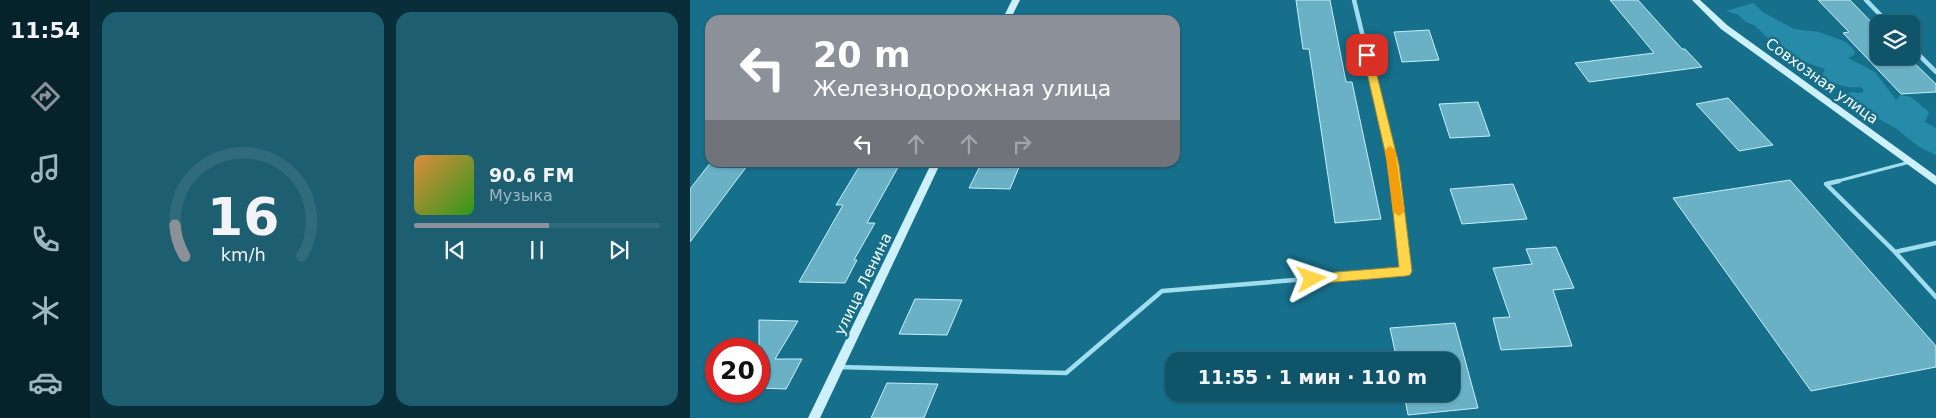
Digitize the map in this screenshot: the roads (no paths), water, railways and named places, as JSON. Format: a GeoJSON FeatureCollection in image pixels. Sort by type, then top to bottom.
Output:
{"type":"FeatureCollection","features":[{"type":"Feature","properties":{"kind":"street"},"geometry":{"type":"LineString","coordinates":[[1008,15],[1016,0]]}},
{"type":"Feature","properties":{"kind":"street"},"geometry":{"type":"LineString","coordinates":[[1354,0],[1394,165],[1406,271]]}},
{"type":"Feature","properties":{"kind":"street","name":"Совхозная улица"},"geometry":{"type":"LineString","coordinates":[[1696,0],[1724,27],[1936,181]]}},
{"type":"Feature","properties":{"kind":"street"},"geometry":{"type":"LineString","coordinates":[[1866,0],[1880,15]]}},
{"type":"Feature","properties":{"kind":"street"},"geometry":{"type":"LineString","coordinates":[[1920,56],[1936,72]]}},
{"type":"Feature","properties":{"kind":"street","name":"улица Ленина"},"geometry":{"type":"LineString","coordinates":[[814,418],[936,167]]}},
{"type":"Feature","properties":{"kind":"lane"},"geometry":{"type":"LineString","coordinates":[[1910,162],[1826,184],[1895,252],[1936,297]]}},
{"type":"Feature","properties":{"kind":"lane"},"geometry":{"type":"LineString","coordinates":[[1895,252],[1936,243]]}},
{"type":"Feature","properties":{"kind":"lane"},"geometry":{"type":"LineString","coordinates":[[839,367],[1066,373],[1162,291],[1406,271]]}}]}
